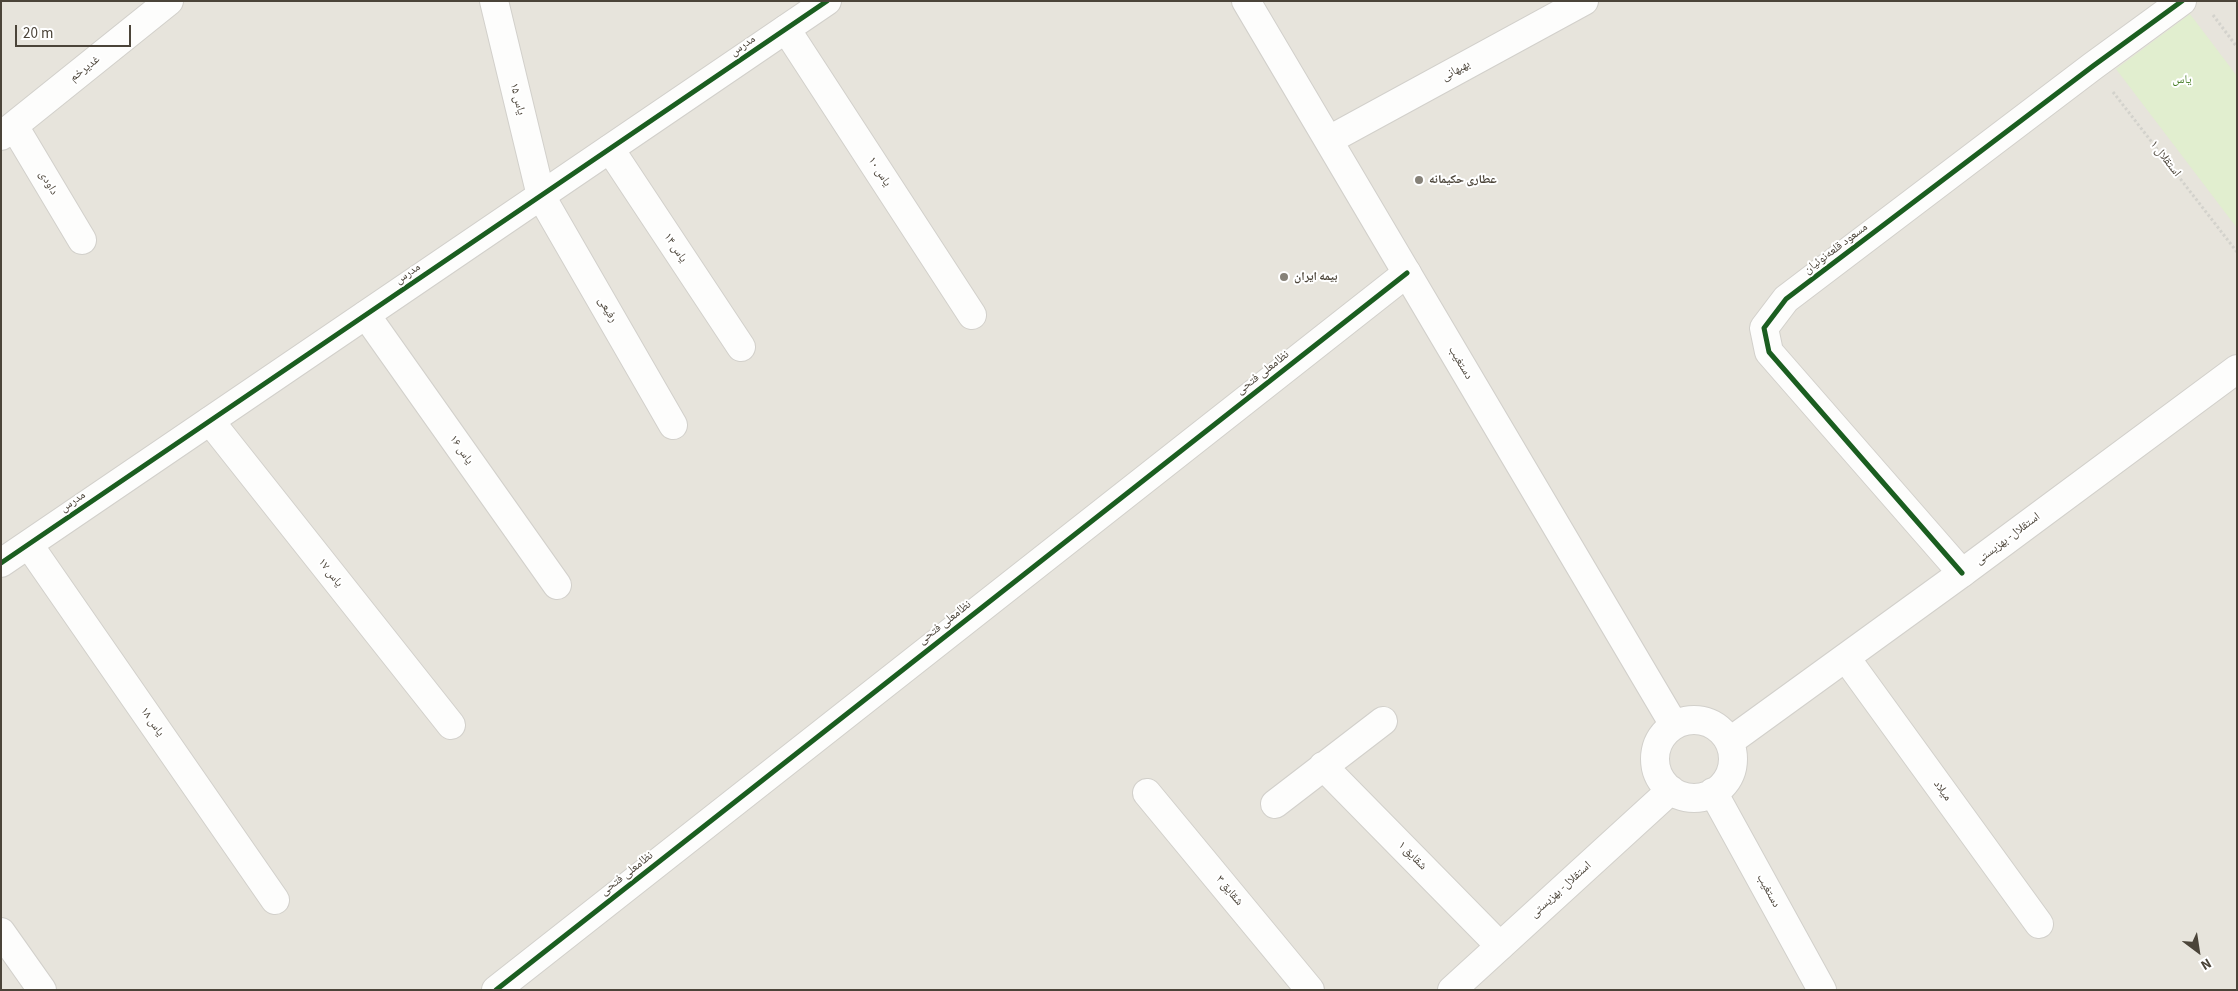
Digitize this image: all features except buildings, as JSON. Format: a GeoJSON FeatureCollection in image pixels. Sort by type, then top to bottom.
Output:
{"type":"FeatureCollection","features":[{"type":"Feature","properties":{"kind":"street","name":"غدیرخم"},"geometry":{"type":"LineString","coordinates":[[8,131],[169,1]]}},
{"type":"Feature","properties":{"kind":"street","name":"یاس ۱۵"},"geometry":{"type":"LineString","coordinates":[[494,1],[541,196]]}},
{"type":"Feature","properties":{"kind":"street","name":"مدرس"},"geometry":{"type":"LineString","coordinates":[[1,563],[827,1]]}},
{"type":"Feature","properties":{"kind":"street","name":"دستغیب"},"geometry":{"type":"LineString","coordinates":[[1246,1],[1674,725]]}},
{"type":"Feature","properties":{"kind":"street","name":"بهبهانی"},"geometry":{"type":"LineString","coordinates":[[1329,140],[1584,1]]}},
{"type":"Feature","properties":{"kind":"street","name":"مسعود قلعه‌نوئیان"},"geometry":{"type":"LineString","coordinates":[[1962,573],[1769,352],[1764,328],[1786,299],[2093,66],[2182,1]]}},
{"type":"Feature","properties":{"kind":"street","name":"یاس ۱۰"},"geometry":{"type":"LineString","coordinates":[[786,29],[972,315]]}},
{"type":"Feature","properties":{"kind":"street","name":"داودی"},"geometry":{"type":"LineString","coordinates":[[8,131],[82,240]]}},
{"type":"Feature","properties":{"kind":"street","name":"یاس ۱۴"},"geometry":{"type":"LineString","coordinates":[[610,149],[741,347]]}},
{"type":"Feature","properties":{"kind":"street","name":"رفیعی"},"geometry":{"type":"LineString","coordinates":[[541,196],[674,425]]}},
{"type":"Feature","properties":{"kind":"street","name":"نظامعلی فتحی"},"geometry":{"type":"LineString","coordinates":[[496,990],[1407,273]]}},
{"type":"Feature","properties":{"kind":"street","name":"یاس ۱۶"},"geometry":{"type":"LineString","coordinates":[[366,315],[557,585]]}},
{"type":"Feature","properties":{"kind":"street","name":"استقلال- بهزیستی"},"geometry":{"type":"LineString","coordinates":[[1729,742],[1962,573],[2237,369]]}},
{"type":"Feature","properties":{"kind":"street","name":"یاس ۱۷"},"geometry":{"type":"LineString","coordinates":[[210,421],[451,725]]}},
{"type":"Feature","properties":{"kind":"street","name":"یاس ۱۸"},"geometry":{"type":"LineString","coordinates":[[29,544],[275,900]]}},
{"type":"Feature","properties":{"kind":"street","name":"میلاد"},"geometry":{"type":"LineString","coordinates":[[1846,658],[2039,924]]}},
{"type":"Feature","properties":{"kind":"street"},"geometry":{"type":"LineString","coordinates":[[1687,720],[1700,720],[1712,724],[1723,733],[1729,742],[1732,759],[1729,775],[1722,785],[1713,792],[1692,798],[1681,796],[1662,782],[1656,771],[1654,758],[1657,745],[1664,733],[1674,725],[1687,720]]}},
{"type":"Feature","properties":{"kind":"street"},"geometry":{"type":"LineString","coordinates":[[1275,804],[1383,722]]}},
{"type":"Feature","properties":{"kind":"street","name":"شقایق ۱"},"geometry":{"type":"LineString","coordinates":[[1323,766],[1500,946]]}},
{"type":"Feature","properties":{"kind":"street","name":"استقلال- بهزیستی"},"geometry":{"type":"LineString","coordinates":[[1452,990],[1671,790]]}},
{"type":"Feature","properties":{"kind":"street","name":"دستغیب"},"geometry":{"type":"LineString","coordinates":[[1713,792],[1822,990]]}},
{"type":"Feature","properties":{"kind":"street","name":"شقایق ۳"},"geometry":{"type":"LineString","coordinates":[[1147,793],[1310,990]]}},
{"type":"Feature","properties":{"kind":"street"},"geometry":{"type":"LineString","coordinates":[[1,932],[42,990]]}},
{"type":"Feature","properties":{"kind":"path"},"geometry":{"type":"LineString","coordinates":[[2208,9],[2237,47]]}},
{"type":"Feature","properties":{"kind":"shaded area"},"geometry":{"type":"Polygon","coordinates":[[[1,1],[2237,1],[2237,990],[1,990],[1,1]]]}},
{"type":"Feature","properties":{"kind":"green space","name":"یاس"},"geometry":{"type":"Polygon","coordinates":[[[2190,14],[2237,76],[2237,228],[2116,69],[2190,14]]]}},
{"type":"Feature","properties":{"kind":"cycle path"},"geometry":{"type":"LineString","coordinates":[[1,563],[827,1]]}},
{"type":"Feature","properties":{"kind":"cycle path"},"geometry":{"type":"LineString","coordinates":[[1962,573],[1769,352],[1764,328],[1786,299],[2093,66],[2182,1]]}},
{"type":"Feature","properties":{"kind":"cycle path"},"geometry":{"type":"LineString","coordinates":[[496,990],[1407,273]]}},
{"type":"Feature","properties":{"kind":"place","name":"عطاری حکیمانه"},"geometry":{"type":"Point","coordinates":[1419,180]}},
{"type":"Feature","properties":{"kind":"place","name":"بیمه ایران"},"geometry":{"type":"Point","coordinates":[1284,277]}}]}
